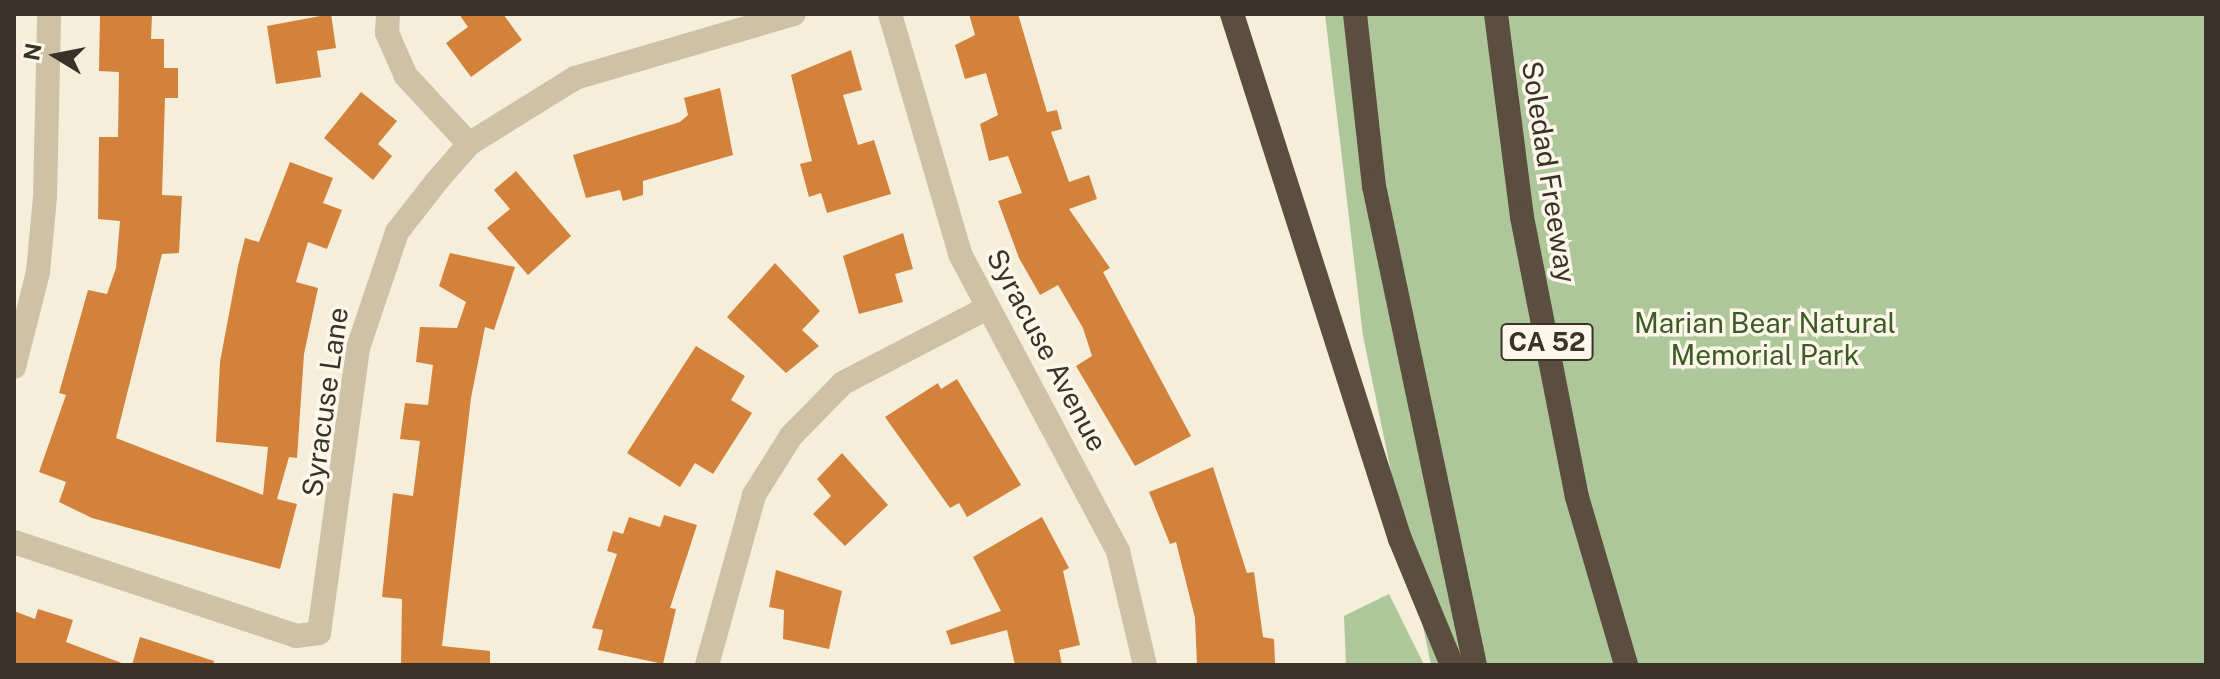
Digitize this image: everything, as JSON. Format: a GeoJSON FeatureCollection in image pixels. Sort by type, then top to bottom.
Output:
{"type":"FeatureCollection","features":[{"type":"Feature","properties":{"kind":"highway"},"geometry":{"type":"LineString","coordinates":[[1232,14],[1400,539],[1452,665]]}},
{"type":"Feature","properties":{"kind":"highway"},"geometry":{"type":"LineString","coordinates":[[1355,14],[1374,186],[1475,665]]}},
{"type":"Feature","properties":{"kind":"highway","name":"Soledad Freeway"},"geometry":{"type":"LineString","coordinates":[[1496,14],[1522,217],[1574,482],[1626,665]]}},
{"type":"Feature","properties":{"kind":"street"},"geometry":{"type":"LineString","coordinates":[[14,367],[40,257],[49,14]]}},
{"type":"Feature","properties":{"kind":"street"},"geometry":{"type":"LineString","coordinates":[[388,14],[387,33],[406,76],[469,144]]}},
{"type":"Feature","properties":{"kind":"street","name":"Syracuse Lane"},"geometry":{"type":"LineString","coordinates":[[14,542],[296,636],[319,633],[358,348],[373,290],[397,232],[469,144],[575,78],[794,14]]}},
{"type":"Feature","properties":{"kind":"street","name":"Syracuse Avenue"},"geometry":{"type":"LineString","coordinates":[[890,14],[960,254],[985,309],[1118,551],[1145,665]]}},
{"type":"Feature","properties":{"kind":"street"},"geometry":{"type":"LineString","coordinates":[[707,665],[754,495],[791,436],[843,383],[985,309]]}},
{"type":"Feature","properties":{"kind":"green space","name":"Marian Bear Natural Memorial Park"},"geometry":{"type":"Polygon","coordinates":[[[1325,14],[2206,14],[2206,665],[1431,665],[1363,336],[1325,14]]]}},
{"type":"Feature","properties":{"kind":"green space"},"geometry":{"type":"Polygon","coordinates":[[[1389,594],[1424,665],[1346,665],[1344,616],[1389,594]]]}},
{"type":"Feature","properties":{"kind":"building"},"geometry":{"type":"Polygon","coordinates":[[[100,14],[152,14],[151,39],[164,39],[164,68],[178,68],[178,98],[165,98],[162,195],[182,196],[179,253],[162,254],[116,438],[263,495],[268,447],[216,442],[220,362],[238,266],[245,238],[259,242],[290,162],[333,178],[323,203],[342,210],[327,249],[308,242],[296,282],[318,288],[304,354],[297,458],[289,457],[277,499],[297,504],[280,569],[92,518],[59,502],[66,482],[39,472],[66,395],[59,393],[88,290],[107,294],[116,268],[120,221],[98,219],[99,137],[118,137],[119,72],[99,71],[100,14]]]}},
{"type":"Feature","properties":{"kind":"building"},"geometry":{"type":"Polygon","coordinates":[[[331,14],[336,48],[317,51],[321,77],[276,84],[267,26],[331,14]]]}},
{"type":"Feature","properties":{"kind":"building"},"geometry":{"type":"Polygon","coordinates":[[[459,14],[503,14],[522,40],[471,77],[446,43],[468,27],[459,14]]]}},
{"type":"Feature","properties":{"kind":"building"},"geometry":{"type":"Polygon","coordinates":[[[969,14],[1018,14],[1047,112],[1057,110],[1062,129],[1051,132],[1069,182],[1089,175],[1097,199],[1069,209],[1110,268],[1103,272],[1191,436],[1135,466],[1076,366],[1092,356],[1083,328],[1058,285],[1040,295],[1019,258],[998,201],[1022,193],[1008,156],[989,161],[980,124],[998,115],[986,73],[965,79],[955,45],[975,35],[969,14]]]}},
{"type":"Feature","properties":{"kind":"building"},"geometry":{"type":"Polygon","coordinates":[[[851,50],[862,90],[843,95],[858,145],[874,140],[891,194],[827,213],[821,193],[809,197],[800,164],[812,161],[791,75],[851,50]]]}},
{"type":"Feature","properties":{"kind":"building"},"geometry":{"type":"Polygon","coordinates":[[[720,88],[733,155],[643,181],[643,195],[623,201],[620,190],[586,198],[573,155],[680,122],[688,115],[684,98],[720,88]]]}},
{"type":"Feature","properties":{"kind":"building"},"geometry":{"type":"Polygon","coordinates":[[[361,92],[397,121],[378,144],[392,156],[373,180],[324,138],[361,92]]]}},
{"type":"Feature","properties":{"kind":"building"},"geometry":{"type":"Polygon","coordinates":[[[516,171],[571,236],[528,275],[487,228],[510,209],[494,190],[516,171]]]}},
{"type":"Feature","properties":{"kind":"building"},"geometry":{"type":"Polygon","coordinates":[[[903,233],[913,269],[895,274],[903,302],[859,314],[843,256],[903,233]]]}},
{"type":"Feature","properties":{"kind":"building"},"geometry":{"type":"Polygon","coordinates":[[[450,253],[515,267],[494,330],[485,327],[471,398],[442,646],[490,651],[490,665],[401,665],[402,599],[382,597],[393,493],[413,496],[420,441],[400,439],[405,403],[428,405],[433,365],[416,362],[420,327],[457,328],[466,302],[439,286],[450,253]]]}},
{"type":"Feature","properties":{"kind":"building"},"geometry":{"type":"Polygon","coordinates":[[[775,263],[820,311],[802,330],[819,346],[786,373],[727,317],[775,263]]]}},
{"type":"Feature","properties":{"kind":"building"},"geometry":{"type":"Polygon","coordinates":[[[696,346],[745,376],[731,400],[752,413],[713,474],[695,463],[680,487],[627,453],[696,346]]]}},
{"type":"Feature","properties":{"kind":"building"},"geometry":{"type":"Polygon","coordinates":[[[957,379],[1021,485],[967,517],[959,503],[950,508],[885,417],[938,383],[941,389],[957,379]]]}},
{"type":"Feature","properties":{"kind":"building"},"geometry":{"type":"Polygon","coordinates":[[[842,453],[888,505],[845,546],[813,514],[831,496],[817,479],[842,453]]]}},
{"type":"Feature","properties":{"kind":"building"},"geometry":{"type":"Polygon","coordinates":[[[1213,467],[1247,573],[1254,572],[1263,637],[1274,639],[1275,663],[1197,665],[1195,618],[1176,542],[1170,544],[1149,492],[1213,467]]]}},
{"type":"Feature","properties":{"kind":"building"},"geometry":{"type":"Polygon","coordinates":[[[664,515],[697,525],[670,608],[676,609],[663,664],[598,650],[603,630],[592,628],[617,554],[607,551],[613,531],[623,534],[629,517],[660,527],[664,515]]]}},
{"type":"Feature","properties":{"kind":"building"},"geometry":{"type":"Polygon","coordinates":[[[1042,517],[1069,568],[1063,571],[1080,645],[1059,650],[1062,665],[1015,665],[1007,630],[951,645],[946,631],[1001,611],[973,557],[1042,517]]]}},
{"type":"Feature","properties":{"kind":"building"},"geometry":{"type":"Polygon","coordinates":[[[776,570],[842,591],[829,649],[783,639],[784,610],[769,607],[776,570]]]}},
{"type":"Feature","properties":{"kind":"building"},"geometry":{"type":"Polygon","coordinates":[[[38,609],[73,620],[66,642],[127,665],[14,665],[14,611],[35,619],[38,609]]]}},
{"type":"Feature","properties":{"kind":"building"},"geometry":{"type":"Polygon","coordinates":[[[140,637],[214,661],[213,665],[132,665],[140,637]]]}}]}
